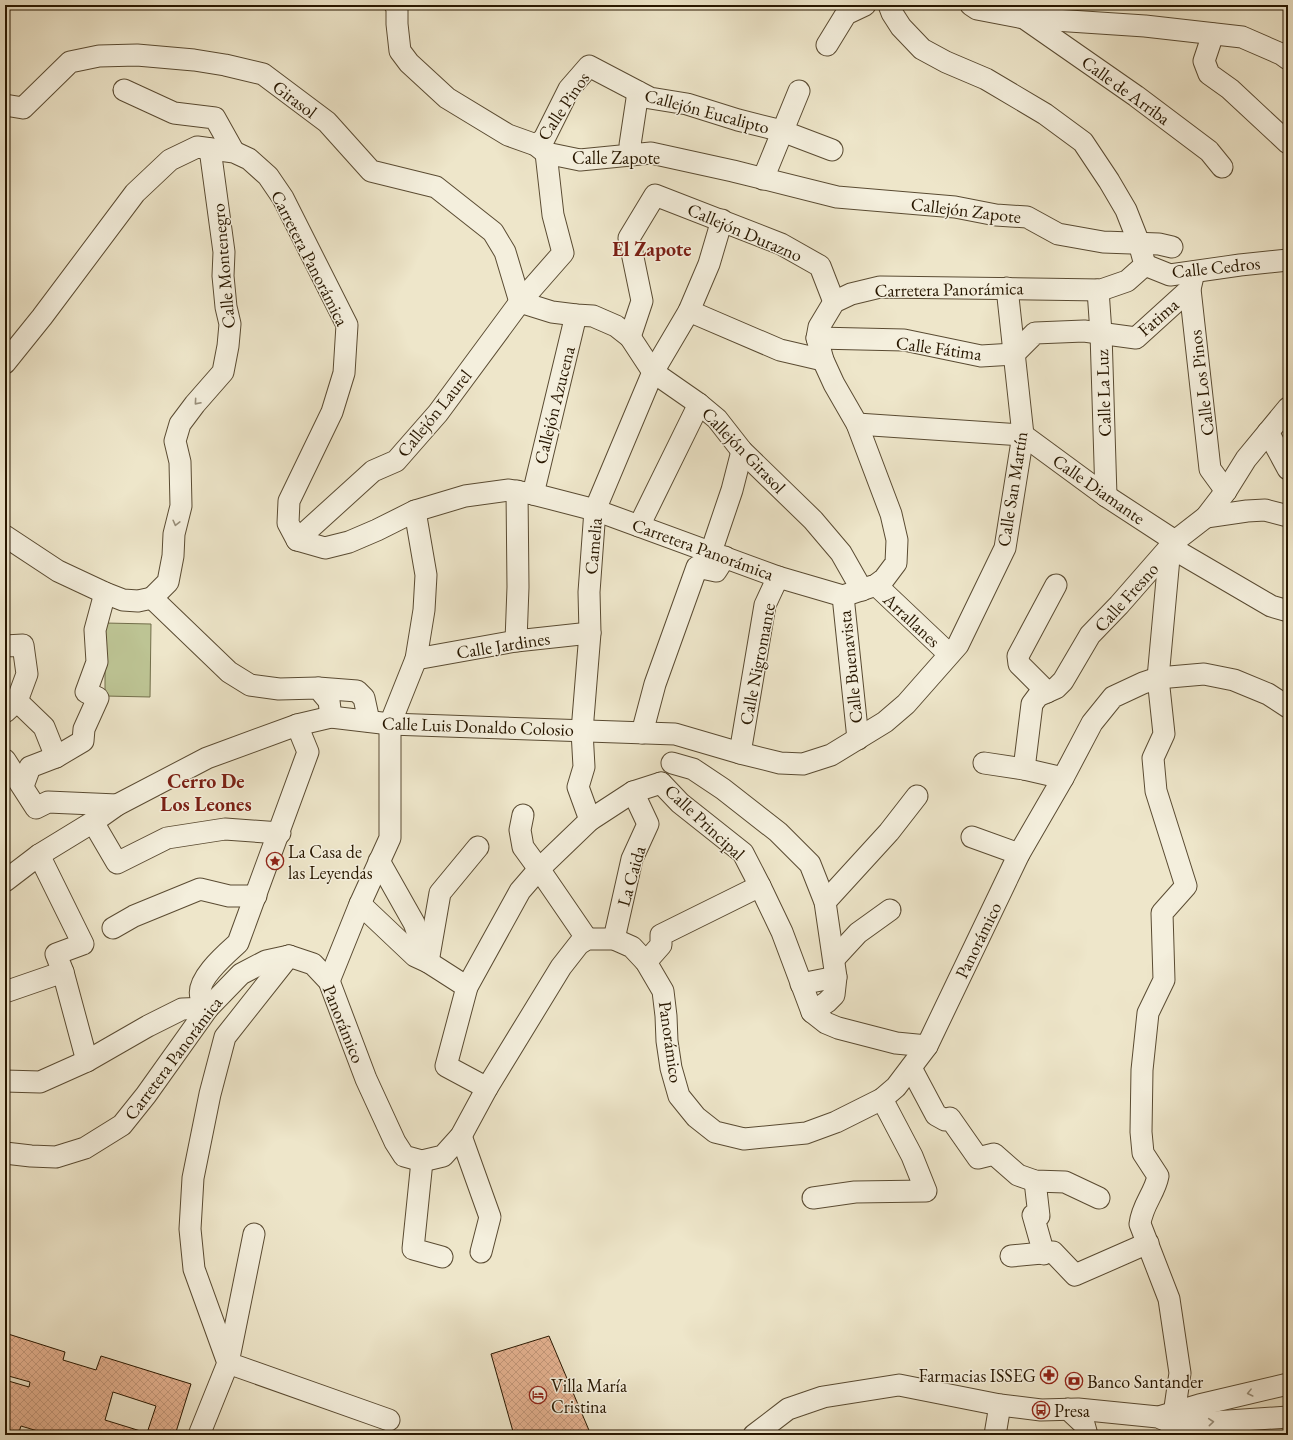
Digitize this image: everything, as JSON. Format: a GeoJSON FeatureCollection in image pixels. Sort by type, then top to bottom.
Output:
{"type":"FeatureCollection","features":[{"type":"Feature","properties":{"kind":"street","name":"Calle Zapote"},"geometry":{"type":"LineString","coordinates":[[395,5],[397,7],[400,51],[409,63],[447,98],[508,135],[541,149],[580,160],[651,153],[837,197]]}},
{"type":"Feature","properties":{"kind":"street"},"geometry":{"type":"LineString","coordinates":[[827,45],[846,14],[865,5]]}},
{"type":"Feature","properties":{"kind":"street"},"geometry":{"type":"LineString","coordinates":[[889,5],[901,27],[922,49],[946,62],[986,79],[1045,114],[1083,142],[1109,181],[1122,204],[1139,243],[1145,265]]}},
{"type":"Feature","properties":{"kind":"street"},"geometry":{"type":"LineString","coordinates":[[971,5],[977,9],[1028,11],[1242,37],[1288,58]]}},
{"type":"Feature","properties":{"kind":"street","name":"Calle de Arriba"},"geometry":{"type":"LineString","coordinates":[[1028,11],[1209,151],[1222,168]]}},
{"type":"Feature","properties":{"kind":"street"},"geometry":{"type":"LineString","coordinates":[[1213,34],[1204,61],[1208,74],[1230,89],[1288,143]]}},
{"type":"Feature","properties":{"kind":"street","name":"Girasol"},"geometry":{"type":"LineString","coordinates":[[5,105],[23,108],[70,62],[99,56],[137,55],[194,60],[226,65],[263,74],[326,122],[371,171],[436,188],[493,232],[505,252],[520,302]]}},
{"type":"Feature","properties":{"kind":"street","name":"Calle Pinos"},"geometry":{"type":"LineString","coordinates":[[541,149],[544,139],[570,89],[590,66]]}},
{"type":"Feature","properties":{"kind":"street","name":"Callejón Eucalipto"},"geometry":{"type":"LineString","coordinates":[[590,66],[650,98],[687,104],[738,120],[782,131],[832,150]]}},
{"type":"Feature","properties":{"kind":"street"},"geometry":{"type":"LineString","coordinates":[[124,90],[174,113],[215,118],[234,152]]}},
{"type":"Feature","properties":{"kind":"street","name":"Callejón Eucalipto"},"geometry":{"type":"LineString","coordinates":[[763,179],[799,91]]}},
{"type":"Feature","properties":{"kind":"street"},"geometry":{"type":"LineString","coordinates":[[634,154],[630,145],[638,92]]}},
{"type":"Feature","properties":{"kind":"street","name":"Carretera Panorámica"},"geometry":{"type":"LineString","coordinates":[[5,363],[42,317],[135,193],[170,160],[197,147],[234,152],[249,159],[268,176],[283,198],[347,325],[344,373],[332,412],[289,500],[288,523],[297,540],[324,548],[350,542],[415,511],[465,496],[509,490],[525,492],[595,510],[778,576],[860,591]]}},
{"type":"Feature","properties":{"kind":"street","name":"Calle Montenegro"},"geometry":{"type":"LineString","coordinates":[[152,598],[168,582],[174,556],[174,534],[181,506],[180,462],[175,441],[176,435],[180,424],[223,372],[228,346],[230,324],[226,307],[223,276],[224,252],[210,149]]}},
{"type":"Feature","properties":{"kind":"street"},"geometry":{"type":"LineString","coordinates":[[520,302],[563,254],[553,215],[541,149]]}},
{"type":"Feature","properties":{"kind":"street","name":"Callejón Durazno"},"geometry":{"type":"LineString","coordinates":[[630,337],[642,300],[629,238],[655,195],[781,244],[820,266],[834,302]]}},
{"type":"Feature","properties":{"kind":"street","name":"Callejón Zapote"},"geometry":{"type":"LineString","coordinates":[[837,197],[955,207],[996,215],[1027,217],[1058,234],[1104,242],[1139,243]]}},
{"type":"Feature","properties":{"kind":"street","name":"Camelia"},"geometry":{"type":"LineString","coordinates":[[590,820],[578,787],[584,767],[582,731],[590,633],[588,592],[595,510],[653,372],[689,311],[709,264],[722,220]]}},
{"type":"Feature","properties":{"kind":"street"},"geometry":{"type":"LineString","coordinates":[[1139,243],[1159,244],[1172,247]]}},
{"type":"Feature","properties":{"kind":"street","name":"Calle Cedros"},"geometry":{"type":"LineString","coordinates":[[1145,265],[1170,275],[1192,280],[1240,265],[1288,260]]}},
{"type":"Feature","properties":{"kind":"street","name":"Carretera Panorámica"},"geometry":{"type":"LineString","coordinates":[[834,302],[851,294],[880,287],[1101,290],[1127,281],[1145,265]]}},
{"type":"Feature","properties":{"kind":"street","name":"Fatima"},"geometry":{"type":"LineString","coordinates":[[1101,333],[1136,338],[1192,280]]}},
{"type":"Feature","properties":{"kind":"street","name":"Calle Los Pinos"},"geometry":{"type":"LineString","coordinates":[[1192,280],[1210,469],[1226,491]]}},
{"type":"Feature","properties":{"kind":"street","name":"Calle San Martín"},"geometry":{"type":"LineString","coordinates":[[949,654],[958,645],[1005,548],[1023,435],[1007,288]]}},
{"type":"Feature","properties":{"kind":"street","name":"Calle La Luz"},"geometry":{"type":"LineString","coordinates":[[1098,290],[1101,333],[1106,496]]}},
{"type":"Feature","properties":{"kind":"street","name":"Callejón Girasol"},"geometry":{"type":"LineString","coordinates":[[520,302],[552,312],[576,316],[593,316],[616,326],[630,337],[653,372],[699,404],[717,419],[742,451],[813,520],[841,553],[860,591]]}},
{"type":"Feature","properties":{"kind":"street","name":"Callejón Laurel"},"geometry":{"type":"LineString","coordinates":[[297,540],[373,471],[396,461],[438,413],[520,302]]}},
{"type":"Feature","properties":{"kind":"street"},"geometry":{"type":"LineString","coordinates":[[834,302],[820,326],[817,338],[823,360],[834,384],[857,424],[891,514],[897,540],[896,563],[884,579],[860,591]]}},
{"type":"Feature","properties":{"kind":"street"},"geometry":{"type":"LineString","coordinates":[[689,311],[780,350],[823,360]]}},
{"type":"Feature","properties":{"kind":"street","name":"Callejón Azucena"},"geometry":{"type":"LineString","coordinates":[[516,641],[518,587],[525,492],[576,316]]}},
{"type":"Feature","properties":{"kind":"street"},"geometry":{"type":"LineString","coordinates":[[1014,354],[1035,333],[1084,331],[1101,333]]}},
{"type":"Feature","properties":{"kind":"street","name":"Calle Fátima"},"geometry":{"type":"LineString","coordinates":[[817,338],[904,340],[981,356],[1014,354]]}},
{"type":"Feature","properties":{"kind":"street"},"geometry":{"type":"LineString","coordinates":[[640,526],[699,404]]}},
{"type":"Feature","properties":{"kind":"street","name":"Calle Fresno"},"geometry":{"type":"LineString","coordinates":[[1024,769],[1032,704],[1038,696],[1056,688],[1063,681],[1090,636],[1172,544],[1206,517],[1226,491],[1246,459],[1288,408]]}},
{"type":"Feature","properties":{"kind":"street"},"geometry":{"type":"LineString","coordinates":[[857,424],[1023,435]]}},
{"type":"Feature","properties":{"kind":"street"},"geometry":{"type":"LineString","coordinates":[[1268,432],[1288,470]]}},
{"type":"Feature","properties":{"kind":"street","name":"Calle Diamante"},"geometry":{"type":"LineString","coordinates":[[1023,435],[1172,544],[1271,606],[1288,611]]}},
{"type":"Feature","properties":{"kind":"street"},"geometry":{"type":"LineString","coordinates":[[642,732],[655,684],[697,567],[716,571],[732,490],[742,451]]}},
{"type":"Feature","properties":{"kind":"street"},"geometry":{"type":"LineString","coordinates":[[1206,517],[1265,510],[1288,516]]}},
{"type":"Feature","properties":{"kind":"street"},"geometry":{"type":"LineString","coordinates":[[329,981],[360,904],[390,838],[390,724],[416,659],[424,610],[426,575],[415,511]]}},
{"type":"Feature","properties":{"kind":"street"},"geometry":{"type":"LineString","coordinates":[[1247,511],[1288,531]]}},
{"type":"Feature","properties":{"kind":"street"},"geometry":{"type":"LineString","coordinates":[[5,536],[58,571],[105,593],[123,600],[138,601],[152,598],[229,672],[250,685],[279,689],[318,688],[357,692],[364,698],[369,721]]}},
{"type":"Feature","properties":{"kind":"street"},"geometry":{"type":"LineString","coordinates":[[1169,1422],[1180,1373],[1169,1299],[1140,1224],[1141,1214],[1157,1182],[1158,1176],[1143,1153],[1141,1132],[1142,1070],[1148,1013],[1164,980],[1162,913],[1186,886],[1156,791],[1153,758],[1164,734],[1158,678],[1172,544]]}},
{"type":"Feature","properties":{"kind":"street","name":"Calle Nigromante"},"geometry":{"type":"LineString","coordinates":[[740,753],[764,605],[778,576]]}},
{"type":"Feature","properties":{"kind":"street"},"geometry":{"type":"LineString","coordinates":[[1047,692],[1019,664],[1018,656],[1056,585]]}},
{"type":"Feature","properties":{"kind":"street","name":"Arrallanes"},"geometry":{"type":"LineString","coordinates":[[860,591],[949,654]]}},
{"type":"Feature","properties":{"kind":"street","name":"Calle Buenavista"},"geometry":{"type":"LineString","coordinates":[[858,738],[860,591]]}},
{"type":"Feature","properties":{"kind":"street"},"geometry":{"type":"LineString","coordinates":[[14,787],[30,767],[56,757],[83,741],[84,729],[98,698],[86,692],[97,662],[96,630],[105,593]]}},
{"type":"Feature","properties":{"kind":"street","name":"Calle Jardines"},"geometry":{"type":"LineString","coordinates":[[416,659],[516,641],[590,633]]}},
{"type":"Feature","properties":{"kind":"street"},"geometry":{"type":"LineString","coordinates":[[5,646],[23,645],[27,674],[9,704],[44,728],[56,757]]}},
{"type":"Feature","properties":{"kind":"street","name":"Calle Luis Donaldo Colosio"},"geometry":{"type":"LineString","coordinates":[[5,881],[39,855],[93,822],[117,805],[207,758],[297,725],[331,717],[390,724],[675,734],[780,763],[803,764],[831,755],[885,722],[906,704],[949,654]]}},
{"type":"Feature","properties":{"kind":"street","name":"Panorámico"},"geometry":{"type":"LineString","coordinates":[[587,939],[614,939],[632,947],[646,962],[657,978],[663,992],[671,1068],[679,1096],[696,1117],[715,1132],[744,1139],[806,1133],[836,1122],[882,1099],[896,1087],[911,1068],[926,1046],[1019,854],[1063,778],[1092,723],[1113,697],[1143,683],[1158,678],[1204,674],[1234,680],[1268,694],[1288,708]]}},
{"type":"Feature","properties":{"kind":"street"},"geometry":{"type":"LineString","coordinates":[[318,688],[329,701],[331,717]]}},
{"type":"Feature","properties":{"kind":"street"},"geometry":{"type":"LineString","coordinates":[[208,1008],[200,997],[201,985],[207,974],[238,943],[280,833],[308,752],[297,725]]}},
{"type":"Feature","properties":{"kind":"street","name":"Calle Principal"},"geometry":{"type":"LineString","coordinates":[[675,734],[672,763],[661,783],[680,803],[743,853],[782,932],[812,1012]]}},
{"type":"Feature","properties":{"kind":"street"},"geometry":{"type":"LineString","coordinates":[[5,760],[14,787],[36,808],[48,802],[117,805]]}},
{"type":"Feature","properties":{"kind":"street"},"geometry":{"type":"LineString","coordinates":[[672,763],[693,768],[723,789],[778,832],[810,864],[825,902],[835,968],[834,994],[827,1002],[812,1012],[826,1023],[838,1028],[896,1043],[926,1046]]}},
{"type":"Feature","properties":{"kind":"street"},"geometry":{"type":"LineString","coordinates":[[984,763],[1024,769],[1063,778]]}},
{"type":"Feature","properties":{"kind":"street"},"geometry":{"type":"LineString","coordinates":[[487,1088],[446,1066],[466,987],[520,891],[540,868],[590,820],[634,792],[661,783]]}},
{"type":"Feature","properties":{"kind":"street","name":"La Caida"},"geometry":{"type":"LineString","coordinates":[[614,939],[632,859],[648,824],[634,792]]}},
{"type":"Feature","properties":{"kind":"street"},"geometry":{"type":"LineString","coordinates":[[825,902],[889,832],[917,796]]}},
{"type":"Feature","properties":{"kind":"street"},"geometry":{"type":"LineString","coordinates":[[442,1257],[412,1249],[422,1161],[443,1156],[461,1136],[487,1088],[561,967],[579,944],[587,939],[540,868],[523,848],[520,830],[523,815]]}},
{"type":"Feature","properties":{"kind":"street"},"geometry":{"type":"LineString","coordinates":[[93,822],[117,863],[167,838],[225,829],[280,833]]}},
{"type":"Feature","properties":{"kind":"street"},"geometry":{"type":"LineString","coordinates":[[972,837],[1019,854]]}},
{"type":"Feature","properties":{"kind":"street"},"geometry":{"type":"LineString","coordinates":[[428,962],[440,893],[478,847]]}},
{"type":"Feature","properties":{"kind":"street"},"geometry":{"type":"LineString","coordinates":[[39,855],[83,944],[56,954],[63,972],[87,1061]]}},
{"type":"Feature","properties":{"kind":"street"},"geometry":{"type":"LineString","coordinates":[[379,861],[414,923],[428,962]]}},
{"type":"Feature","properties":{"kind":"street"},"geometry":{"type":"LineString","coordinates":[[646,962],[660,945],[660,935],[760,886]]}},
{"type":"Feature","properties":{"kind":"street"},"geometry":{"type":"LineString","coordinates":[[113,928],[134,916],[200,889],[230,896],[256,896]]}},
{"type":"Feature","properties":{"kind":"street"},"geometry":{"type":"LineString","coordinates":[[360,904],[415,956],[428,962],[466,987]]}},
{"type":"Feature","properties":{"kind":"street"},"geometry":{"type":"LineString","coordinates":[[801,984],[835,968],[858,933],[890,910]]}},
{"type":"Feature","properties":{"kind":"street"},"geometry":{"type":"LineString","coordinates":[[224,956],[241,974]]}},
{"type":"Feature","properties":{"kind":"street"},"geometry":{"type":"LineString","coordinates":[[228,1363],[194,1269],[190,1229],[193,1178],[210,1094],[225,1037],[289,956]]}},
{"type":"Feature","properties":{"kind":"street","name":"Carretera Panorámica"},"geometry":{"type":"LineString","coordinates":[[5,1153],[56,1157],[85,1148],[122,1125],[146,1095],[208,1008],[241,974],[266,961],[289,956]]}},
{"type":"Feature","properties":{"kind":"street","name":"Panorámico"},"geometry":{"type":"LineString","coordinates":[[289,956],[313,964],[329,981],[366,1079],[395,1142],[404,1156],[422,1161]]}},
{"type":"Feature","properties":{"kind":"street"},"geometry":{"type":"LineString","coordinates":[[5,992],[63,972]]}},
{"type":"Feature","properties":{"kind":"street"},"geometry":{"type":"LineString","coordinates":[[5,1081],[40,1082],[87,1061],[148,1026],[182,1009],[208,1008]]}},
{"type":"Feature","properties":{"kind":"street"},"geometry":{"type":"LineString","coordinates":[[911,1068],[936,1115],[945,1120],[950,1118],[978,1158],[994,1154],[1018,1175],[1035,1181],[1065,1182],[1099,1198]]}},
{"type":"Feature","properties":{"kind":"street"},"geometry":{"type":"LineString","coordinates":[[813,1198],[855,1192],[926,1191],[912,1156],[882,1099]]}},
{"type":"Feature","properties":{"kind":"street"},"geometry":{"type":"LineString","coordinates":[[461,1136],[490,1216],[481,1252]]}},
{"type":"Feature","properties":{"kind":"street"},"geometry":{"type":"LineString","coordinates":[[1035,1181],[1039,1216],[1033,1216],[1044,1254]]}},
{"type":"Feature","properties":{"kind":"street"},"geometry":{"type":"LineString","coordinates":[[199,1435],[228,1363],[254,1234]]}},
{"type":"Feature","properties":{"kind":"street"},"geometry":{"type":"LineString","coordinates":[[1011,1256],[1053,1252],[1075,1275],[1148,1243]]}},
{"type":"Feature","properties":{"kind":"street"},"geometry":{"type":"LineString","coordinates":[[228,1363],[389,1420]]}},
{"type":"Feature","properties":{"kind":"street"},"geometry":{"type":"LineString","coordinates":[[1169,1422],[1288,1384]]}},
{"type":"Feature","properties":{"kind":"street"},"geometry":{"type":"LineString","coordinates":[[754,1435],[788,1409],[816,1399],[899,1385],[1000,1405],[1041,1410],[1068,1409],[1169,1422],[1199,1423],[1288,1417]]}},
{"type":"Feature","properties":{"kind":"street"},"geometry":{"type":"LineString","coordinates":[[995,1435],[1000,1405]]}},
{"type":"Feature","properties":{"kind":"street"},"geometry":{"type":"LineString","coordinates":[[1068,1409],[1084,1424],[1087,1435]]}},
{"type":"Feature","properties":{"kind":"green space"},"geometry":{"type":"Polygon","coordinates":[[[105,623],[151,624],[150,697],[105,696],[105,623]]]}},
{"type":"Feature","properties":{"kind":"building"},"geometry":{"type":"Polygon","coordinates":[[[5,1333],[65,1352],[63,1360],[96,1370],[101,1356],[191,1384],[175,1435],[51,1435],[21,1426],[18,1435],[5,1435],[5,1380],[29,1387],[30,1382],[5,1375],[5,1333]],[[113,1392],[105,1420],[147,1433],[156,1406],[113,1392]]]}},
{"type":"Feature","properties":{"kind":"building","name":"Villa María Cristina"},"geometry":{"type":"Polygon","coordinates":[[[549,1336],[591,1435],[514,1435],[491,1354],[549,1336]]]}},
{"type":"Feature","properties":{"kind":"place","name":"La Casa de las Leyendas"},"geometry":{"type":"Point","coordinates":[275,861]}},
{"type":"Feature","properties":{"kind":"place","name":"Farmacias ISSEG"},"geometry":{"type":"Point","coordinates":[1049,1375]}},
{"type":"Feature","properties":{"kind":"place","name":"Banco Santander"},"geometry":{"type":"Point","coordinates":[1074,1381]}},
{"type":"Feature","properties":{"kind":"place","name":"Villa María Cristina"},"geometry":{"type":"Point","coordinates":[538,1395]}},
{"type":"Feature","properties":{"kind":"place","name":"Presa"},"geometry":{"type":"Point","coordinates":[1041,1410]}},
{"type":"Feature","properties":{"kind":"district","name":"El Zapote"},"geometry":{"type":"Point","coordinates":[652,249]}},
{"type":"Feature","properties":{"kind":"district","name":"Cerro De Los Leones"},"geometry":{"type":"Point","coordinates":[206,792]}}]}
